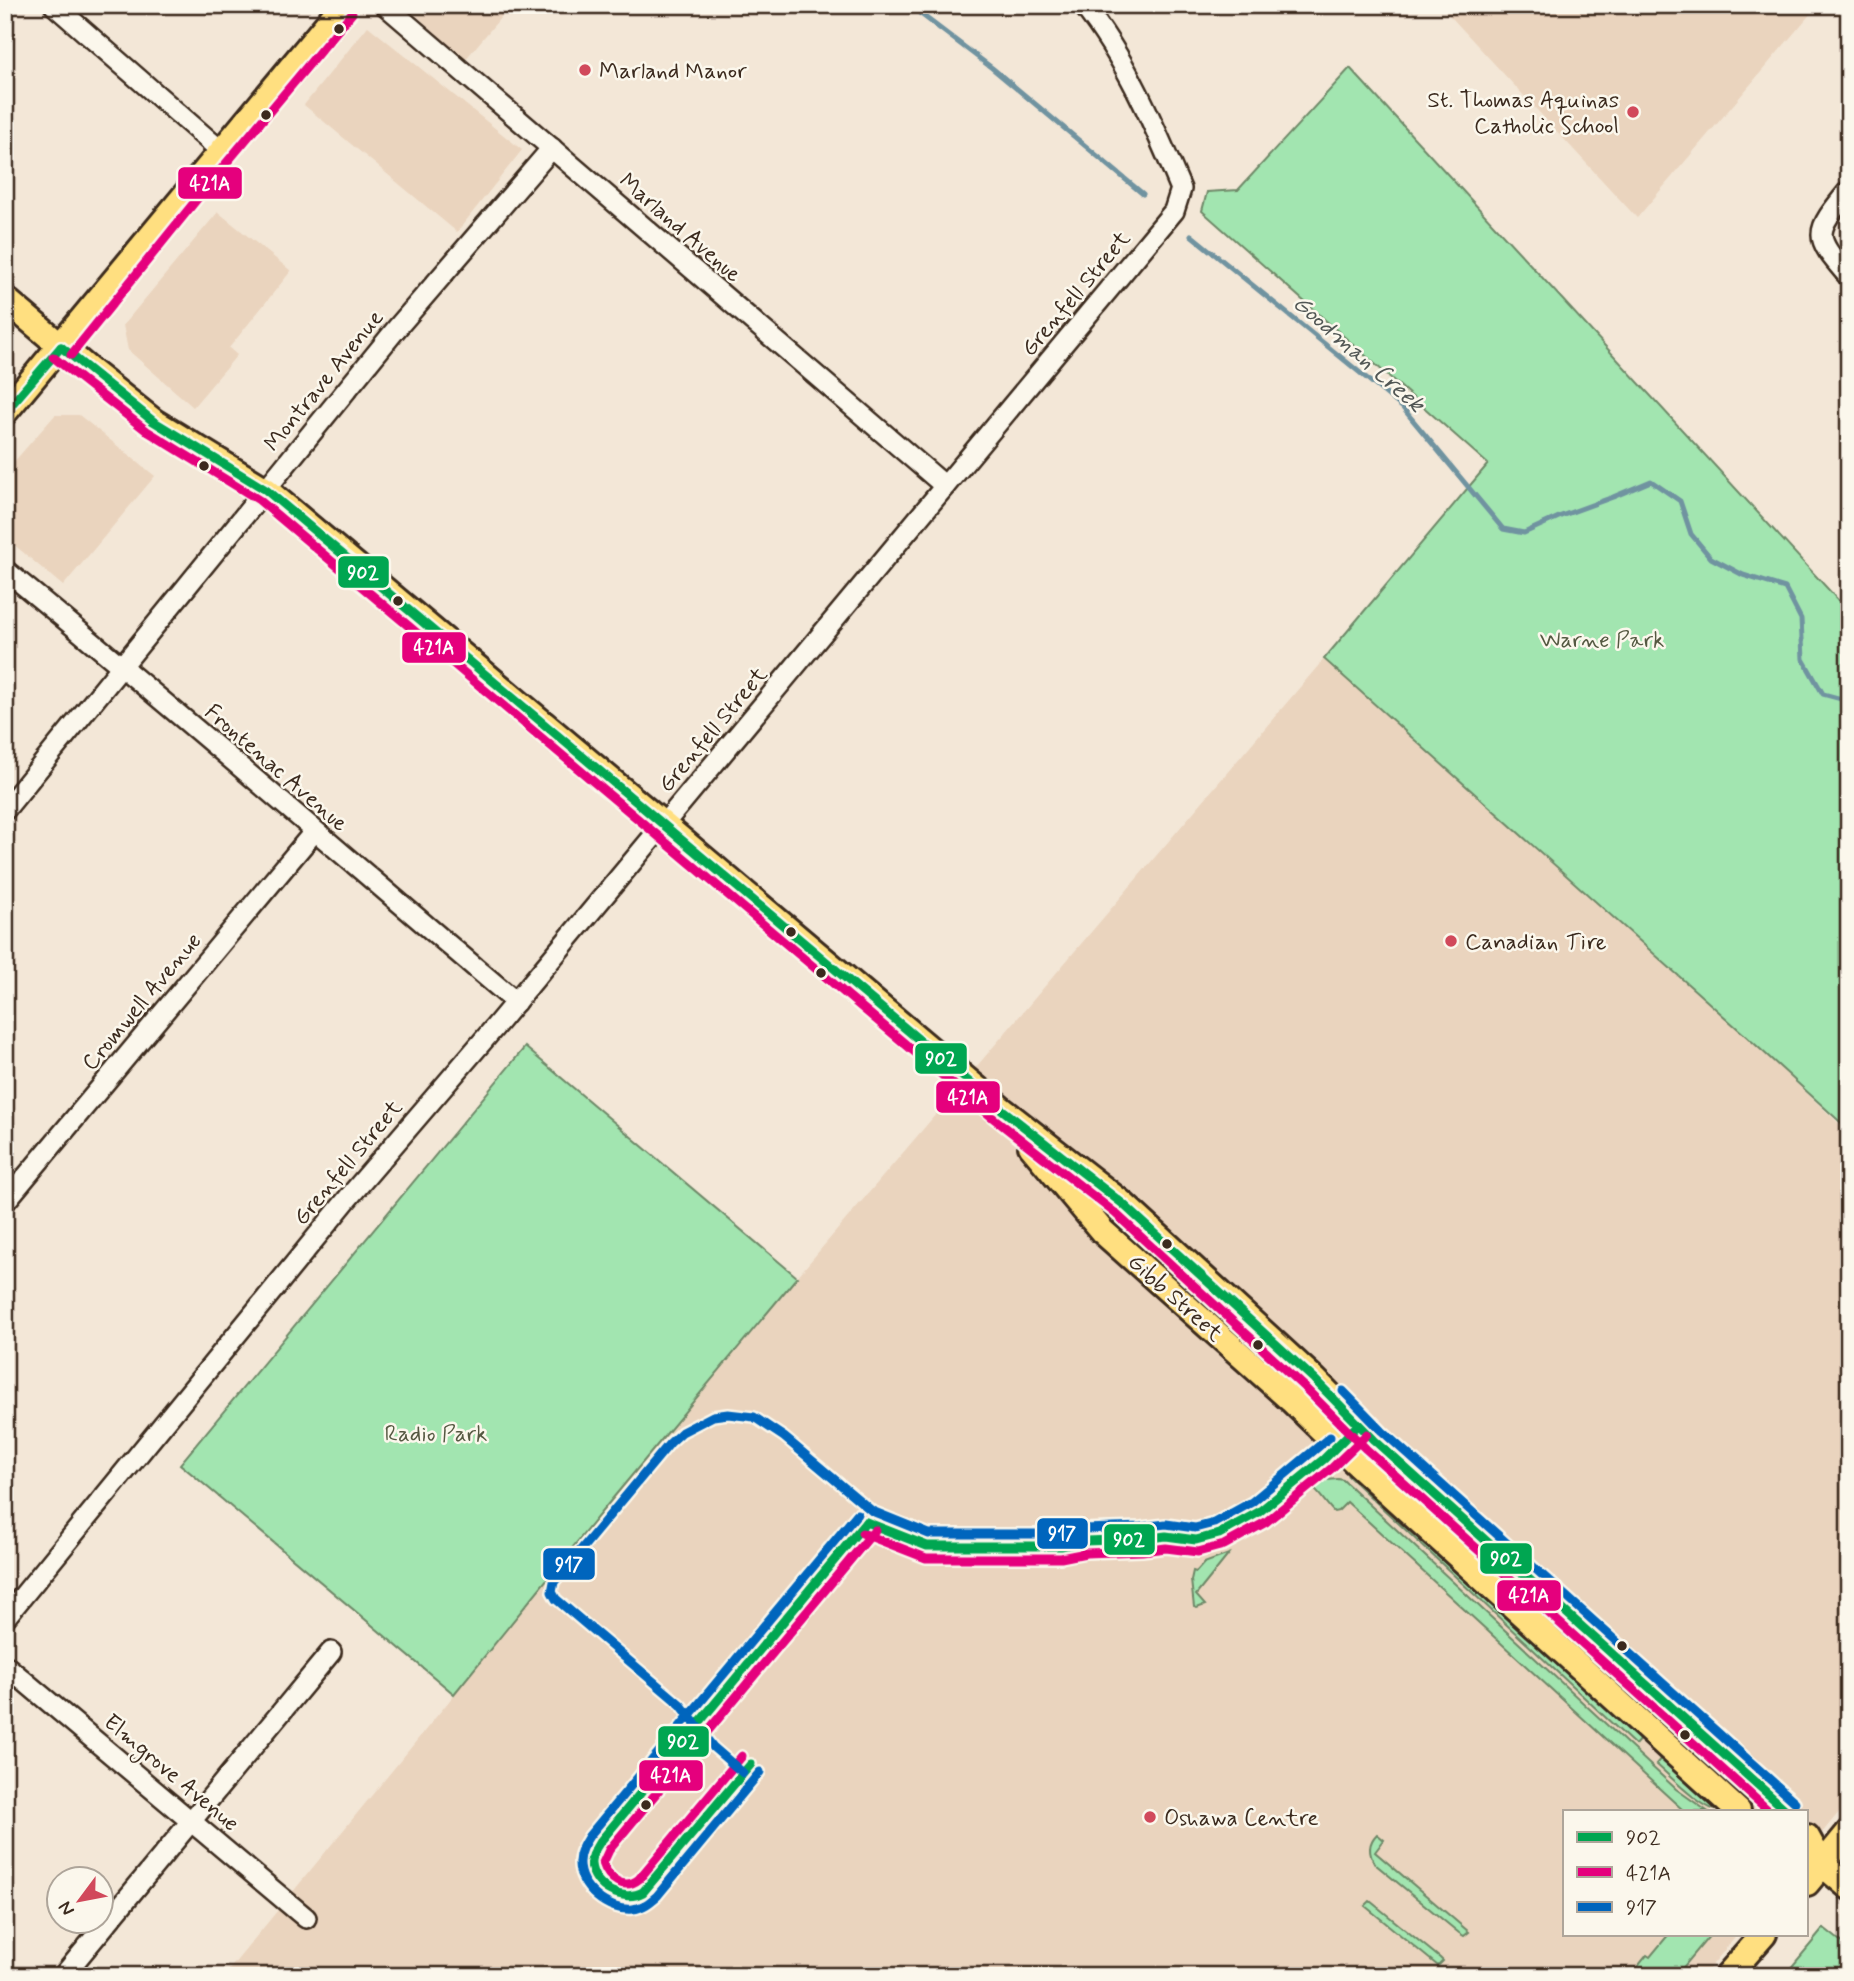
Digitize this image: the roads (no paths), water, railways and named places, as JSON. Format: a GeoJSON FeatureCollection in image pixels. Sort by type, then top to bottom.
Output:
{"type":"FeatureCollection","features":[{"type":"Feature","properties":{"kind":"main road"},"geometry":{"type":"LineString","coordinates":[[5,412],[343,5]]}},
{"type":"Feature","properties":{"kind":"main road","name":"Gibb Street"},"geometry":{"type":"LineString","coordinates":[[5,299],[153,421],[266,490],[1000,1108],[1123,1204],[1314,1379],[1374,1440],[1786,1810]]}},
{"type":"Feature","properties":{"kind":"main road","name":"Gibb Street"},"geometry":{"type":"LineString","coordinates":[[1000,1108],[1102,1231],[1291,1400],[1355,1462],[1737,1810]]}},
{"type":"Feature","properties":{"kind":"main road"},"geometry":{"type":"LineString","coordinates":[[1812,1869],[1849,1832]]}},
{"type":"Feature","properties":{"kind":"main road"},"geometry":{"type":"LineString","coordinates":[[1808,1843],[1812,1869]]}},
{"type":"Feature","properties":{"kind":"main road"},"geometry":{"type":"LineString","coordinates":[[1812,1869],[1849,1888]]}},
{"type":"Feature","properties":{"kind":"main road"},"geometry":{"type":"LineString","coordinates":[[1727,1976],[1762,1936]]}},
{"type":"Feature","properties":{"kind":"street"},"geometry":{"type":"LineString","coordinates":[[54,5],[221,151]]}},
{"type":"Feature","properties":{"kind":"street","name":"Marland Avenue"},"geometry":{"type":"LineString","coordinates":[[385,5],[945,486]]}},
{"type":"Feature","properties":{"kind":"street","name":"Grenfell Street"},"geometry":{"type":"LineString","coordinates":[[5,1618],[340,1207],[516,1002],[1174,211],[1181,189],[1126,68],[1083,5]]}},
{"type":"Feature","properties":{"kind":"street","name":"Montrave Avenue"},"geometry":{"type":"LineString","coordinates":[[5,810],[397,328],[552,148]]}},
{"type":"Feature","properties":{"kind":"street"},"geometry":{"type":"LineString","coordinates":[[1849,190],[1831,213],[1821,232],[1822,243],[1849,277]]}},
{"type":"Feature","properties":{"kind":"street","name":"Frontenac Avenue"},"geometry":{"type":"LineString","coordinates":[[5,570],[122,666],[516,1002]]}},
{"type":"Feature","properties":{"kind":"street","name":"Cromwell Avenue"},"geometry":{"type":"LineString","coordinates":[[5,1202],[314,832]]}},
{"type":"Feature","properties":{"kind":"street"},"geometry":{"type":"LineString","coordinates":[[63,1976],[331,1652]]}},
{"type":"Feature","properties":{"kind":"street","name":"Elmgrove Avenue"},"geometry":{"type":"LineString","coordinates":[[5,1665],[306,1918]]}},
{"type":"Feature","properties":{"kind":"waterway","name":"Goodman Creek"},"geometry":{"type":"LineString","coordinates":[[909,5],[992,68],[1143,194]]}},
{"type":"Feature","properties":{"kind":"waterway","name":"Goodman Creek"},"geometry":{"type":"LineString","coordinates":[[1191,235],[1402,407],[1503,529],[1524,533],[1651,481],[1680,501],[1691,534],[1711,558],[1743,575],[1785,588],[1801,619],[1803,659],[1823,694],[1849,701]]}},
{"type":"Feature","properties":{"kind":"place","name":"Marland Manor"},"geometry":{"type":"Point","coordinates":[585,70]}},
{"type":"Feature","properties":{"kind":"place","name":"St. Thomas Aquinas Catholic School"},"geometry":{"type":"Point","coordinates":[1633,112]}},
{"type":"Feature","properties":{"kind":"place","name":"Canadian Tire"},"geometry":{"type":"Point","coordinates":[1451,941]}},
{"type":"Feature","properties":{"kind":"place","name":"Oshawa Centre"},"geometry":{"type":"Point","coordinates":[1150,1817]}},
{"type":"Feature","properties":{"kind":"park label","name":"Warne Park"},"geometry":{"type":"Point","coordinates":[1602,639]}},
{"type":"Feature","properties":{"kind":"park label","name":"Radio Park"},"geometry":{"type":"Point","coordinates":[436,1433]}}]}
